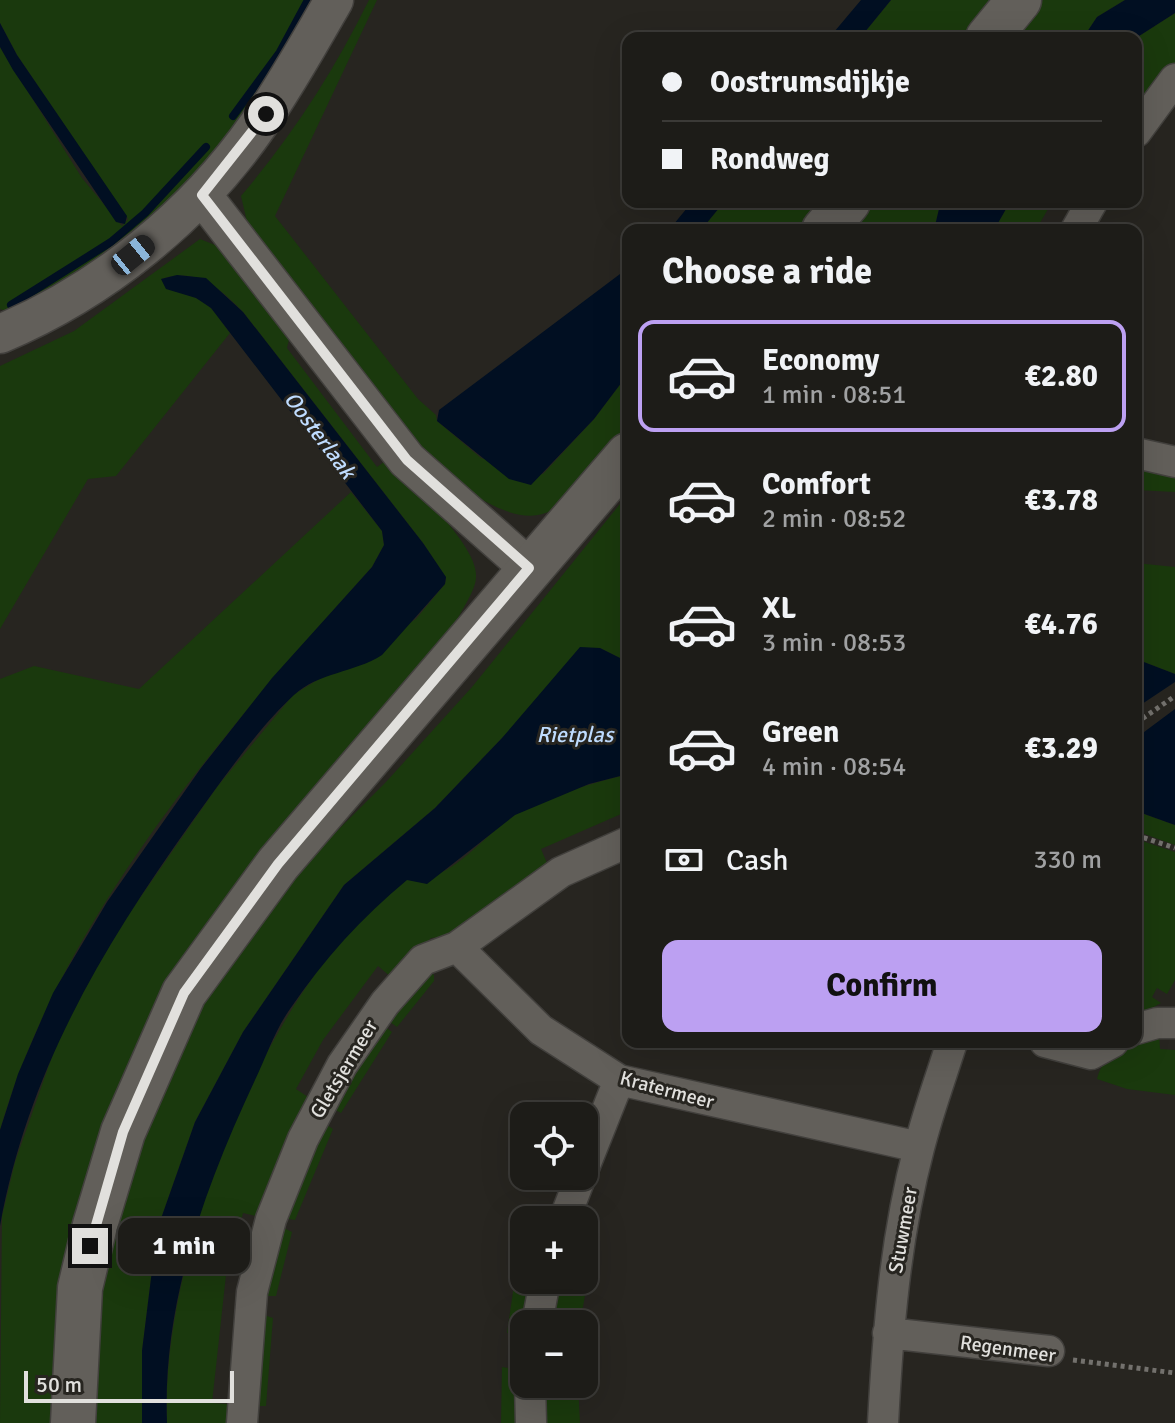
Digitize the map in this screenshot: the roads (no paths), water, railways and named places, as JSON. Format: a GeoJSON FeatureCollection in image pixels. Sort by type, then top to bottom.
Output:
{"type":"FeatureCollection","features":[{"type":"Feature","properties":{"kind":"main road"},"geometry":{"type":"LineString","coordinates":[[993,32],[1019,0]]}},
{"type":"Feature","properties":{"kind":"main road"},"geometry":{"type":"LineString","coordinates":[[829,224],[843,208]]}},
{"type":"Feature","properties":{"kind":"main road"},"geometry":{"type":"LineString","coordinates":[[73,1423],[80,1288],[95,1225],[123,1132],[184,993],[278,864],[622,462]]}},
{"type":"Feature","properties":{"kind":"street"},"geometry":{"type":"LineString","coordinates":[[0,334],[65,302],[103,277],[202,195],[263,119],[334,0]]}},
{"type":"Feature","properties":{"kind":"street"},"geometry":{"type":"LineString","coordinates":[[1142,124],[1175,79]]}},
{"type":"Feature","properties":{"kind":"street"},"geometry":{"type":"LineString","coordinates":[[202,195],[407,460],[529,568]]}},
{"type":"Feature","properties":{"kind":"street"},"geometry":{"type":"LineString","coordinates":[[1142,454],[1175,462]]}},
{"type":"Feature","properties":{"kind":"street","name":"Gletsjermeer"},"geometry":{"type":"LineString","coordinates":[[242,1423],[252,1292],[271,1219],[303,1139],[342,1065],[385,1003],[423,960],[457,947],[561,872],[622,845]]}},
{"type":"Feature","properties":{"kind":"street","name":"Kratermeer"},"geometry":{"type":"LineString","coordinates":[[457,947],[541,1030],[619,1080],[919,1147]]}},
{"type":"Feature","properties":{"kind":"street"},"geometry":{"type":"LineString","coordinates":[[1142,1027],[1175,1023]]}},
{"type":"Feature","properties":{"kind":"street","name":"Stuwmeer"},"geometry":{"type":"LineString","coordinates":[[883,1423],[888,1333],[897,1262],[919,1147],[950,1048]]}},
{"type":"Feature","properties":{"kind":"street"},"geometry":{"type":"LineString","coordinates":[[1068,1048],[1091,1054],[1102,1048]]}},
{"type":"Feature","properties":{"kind":"street"},"geometry":{"type":"LineString","coordinates":[[598,1133],[619,1080]]}},
{"type":"Feature","properties":{"kind":"street","name":"Regenmeer"},"geometry":{"type":"LineString","coordinates":[[888,1333],[1049,1351]]}},
{"type":"Feature","properties":{"kind":"street"},"geometry":{"type":"LineString","coordinates":[[530,1398],[531,1423]]}},
{"type":"Feature","properties":{"kind":"water"},"geometry":{"type":"Polygon","coordinates":[[[861,0],[891,0],[865,32],[834,32],[861,0]]]}},
{"type":"Feature","properties":{"kind":"water"},"geometry":{"type":"Polygon","coordinates":[[[1125,0],[1175,0],[1175,13],[1142,34],[1087,32],[1097,17],[1125,0]]]}},
{"type":"Feature","properties":{"kind":"water"},"geometry":{"type":"Polygon","coordinates":[[[0,23],[17,55],[127,216],[125,224],[116,222],[13,70],[0,47],[0,23]]]}},
{"type":"Feature","properties":{"kind":"water"},"geometry":{"type":"Polygon","coordinates":[[[687,208],[719,208],[706,224],[674,224],[687,208]]]}},
{"type":"Feature","properties":{"kind":"water"},"geometry":{"type":"Polygon","coordinates":[[[1007,208],[997,224],[935,224],[939,209],[1007,208]]]}},
{"type":"Feature","properties":{"kind":"water"},"geometry":{"type":"Polygon","coordinates":[[[622,273],[622,382],[594,419],[531,485],[509,479],[437,421],[439,410],[622,273]]]}},
{"type":"Feature","properties":{"kind":"water","name":"Oosterlaak"},"geometry":{"type":"Polygon","coordinates":[[[177,275],[206,278],[243,312],[423,543],[446,577],[445,584],[382,655],[304,687],[280,708],[253,739],[158,870],[99,965],[49,1064],[29,1116],[0,1226],[0,1130],[18,1074],[53,993],[107,902],[201,768],[272,678],[372,567],[384,545],[382,531],[211,308],[196,298],[166,289],[161,279],[177,275]]]}},
{"type":"Feature","properties":{"kind":"water","name":"Rietplas"},"geometry":{"type":"Polygon","coordinates":[[[580,647],[600,648],[622,659],[622,776],[589,784],[515,815],[427,884],[407,880],[344,940],[285,1017],[219,1162],[190,1247],[172,1334],[167,1378],[167,1423],[142,1423],[142,1351],[157,1230],[195,1122],[243,1032],[344,885],[435,808],[502,738],[580,647]]]}},
{"type":"Feature","properties":{"kind":"water"},"geometry":{"type":"Polygon","coordinates":[[[1142,661],[1175,674],[1175,825],[1142,813],[1142,661]]]}},
{"type":"Feature","properties":{"kind":"waterway"},"geometry":{"type":"LineString","coordinates":[[233,116],[280,52],[308,0]]}},
{"type":"Feature","properties":{"kind":"waterway"},"geometry":{"type":"LineString","coordinates":[[11,305],[111,242],[145,213],[206,147]]}}]}
